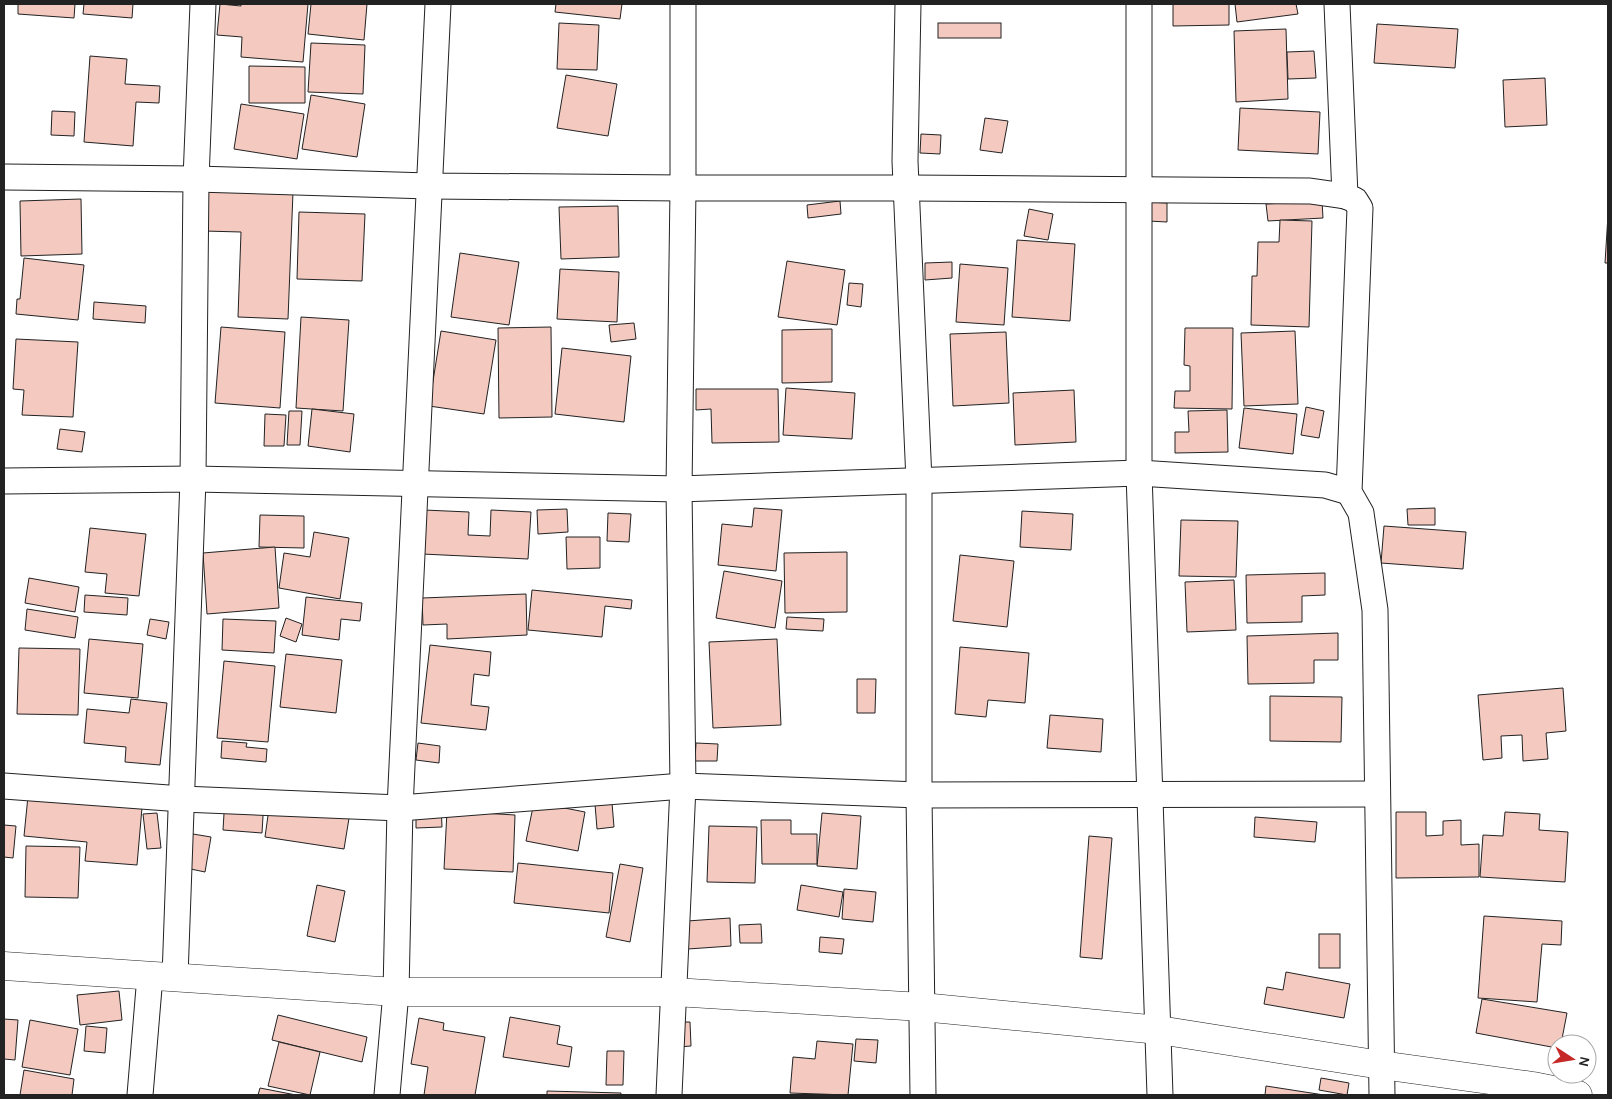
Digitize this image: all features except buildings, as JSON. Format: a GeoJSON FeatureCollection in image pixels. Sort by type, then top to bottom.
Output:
{"type":"FeatureCollection","features":[{"type":"Feature","properties":{"kind":"street"},"geometry":{"type":"LineString","coordinates":[[140,1095],[162,977],[182,799],[193,479],[196,179],[203,4]]}},
{"type":"Feature","properties":{"kind":"street"},"geometry":{"type":"LineString","coordinates":[[387,1095],[396,992],[400,808],[438,4]]}},
{"type":"Feature","properties":{"kind":"street"},"geometry":{"type":"LineString","coordinates":[[669,1095],[683,786],[679,489],[683,188],[683,4]]}},
{"type":"Feature","properties":{"kind":"street"},"geometry":{"type":"LineString","coordinates":[[908,4],[906,161],[919,481],[923,1095]]}},
{"type":"Feature","properties":{"kind":"street"},"geometry":{"type":"LineString","coordinates":[[1139,4],[1139,473],[1160,1095]]}},
{"type":"Feature","properties":{"kind":"street"},"geometry":{"type":"LineString","coordinates":[[1337,4],[1345,196]]}},
{"type":"Feature","properties":{"kind":"street"},"geometry":{"type":"LineString","coordinates":[[4,177],[196,179],[429,186],[1310,191],[1345,196],[1355,200],[1360,208],[1349,492],[1361,513],[1375,610],[1382,1095]]}},
{"type":"Feature","properties":{"kind":"street"},"geometry":{"type":"LineString","coordinates":[[4,481],[193,479],[679,489],[1139,473],[1325,485],[1349,492]]}},
{"type":"Feature","properties":{"kind":"street"},"geometry":{"type":"LineString","coordinates":[[4,786],[182,799],[400,808],[683,786],[920,795],[1377,794]]}},
{"type":"Feature","properties":{"kind":"street"},"geometry":{"type":"LineString","coordinates":[[4,966],[396,992],[674,992],[922,1007],[1159,1030],[1381,1066],[1532,1086],[1578,1095]]}}]}
